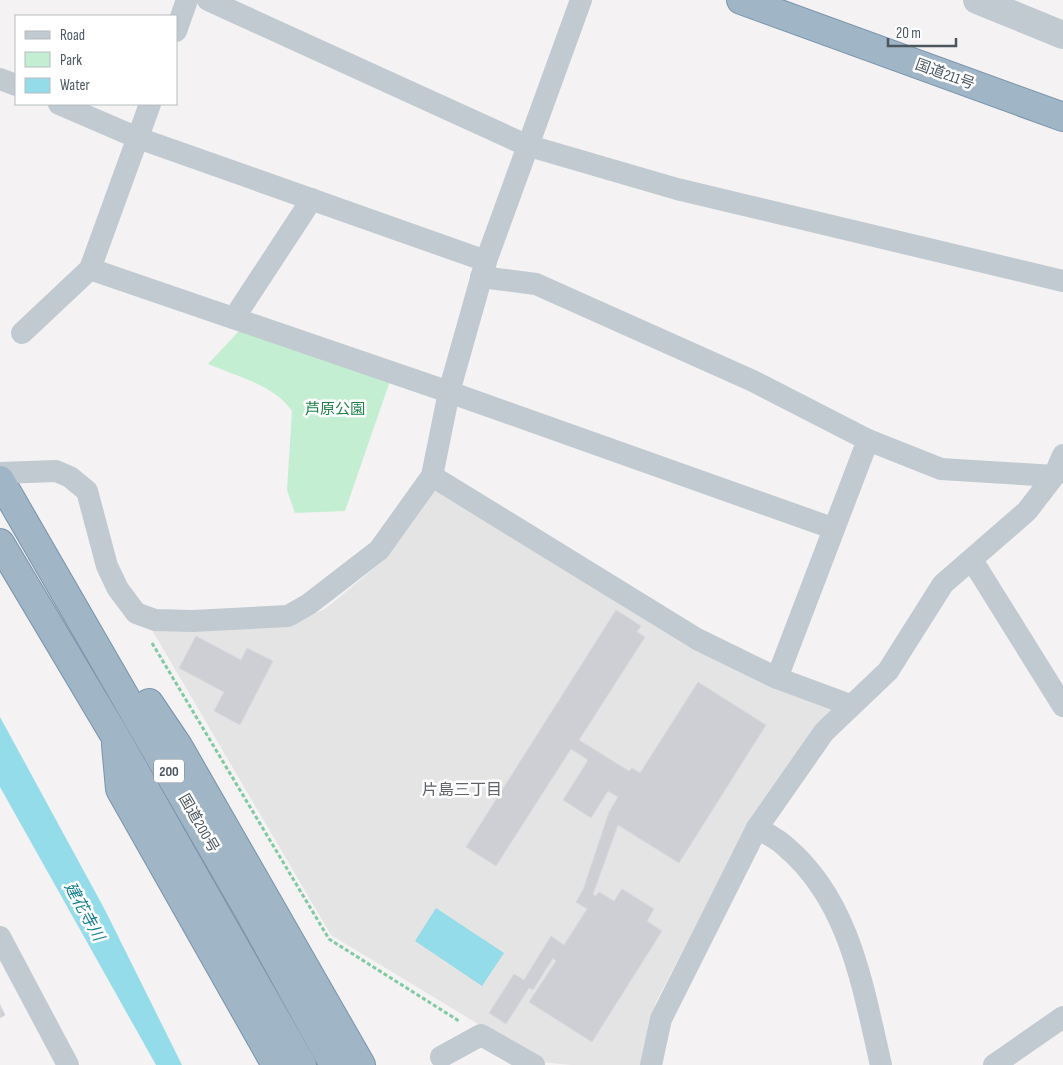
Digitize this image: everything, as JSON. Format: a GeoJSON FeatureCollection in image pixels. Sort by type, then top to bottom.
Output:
{"type":"FeatureCollection","features":[{"type":"Feature","properties":{"kind":"highway","name":"国道211号"},"geometry":{"type":"LineString","coordinates":[[742,0],[1063,117]]}},
{"type":"Feature","properties":{"kind":"highway","name":"国道200号"},"geometry":{"type":"LineString","coordinates":[[0,480],[25,520],[247,908],[334,1065]]}},
{"type":"Feature","properties":{"kind":"highway"},"geometry":{"type":"LineString","coordinates":[[25,520],[178,746],[361,1065]]}},
{"type":"Feature","properties":{"kind":"highway","name":"国道200号"},"geometry":{"type":"LineString","coordinates":[[0,543],[115,736],[302,1065]]}},
{"type":"Feature","properties":{"kind":"highway"},"geometry":{"type":"LineString","coordinates":[[115,736],[120,789],[276,1065]]}},
{"type":"Feature","properties":{"kind":"street"},"geometry":{"type":"LineString","coordinates":[[178,26],[188,0]]}},
{"type":"Feature","properties":{"kind":"street"},"geometry":{"type":"LineString","coordinates":[[208,0],[526,145],[677,189],[1063,281]]}},
{"type":"Feature","properties":{"kind":"street"},"geometry":{"type":"LineString","coordinates":[[0,473],[34,470],[56,471],[70,477],[87,491],[107,566],[118,589],[136,613],[155,620],[192,621],[288,616],[309,604],[379,550],[432,476],[449,392],[483,269],[526,145],[581,0]]}},
{"type":"Feature","properties":{"kind":"street"},"geometry":{"type":"LineString","coordinates":[[977,0],[1063,35]]}},
{"type":"Feature","properties":{"kind":"street"},"geometry":{"type":"LineString","coordinates":[[0,79],[15,86]]}},
{"type":"Feature","properties":{"kind":"street"},"geometry":{"type":"LineString","coordinates":[[61,105],[138,138],[312,199],[483,269],[536,284],[753,382],[868,440],[940,469],[1054,476]]}},
{"type":"Feature","properties":{"kind":"street"},"geometry":{"type":"LineString","coordinates":[[22,333],[90,269],[150,105]]}},
{"type":"Feature","properties":{"kind":"street"},"geometry":{"type":"LineString","coordinates":[[234,318],[312,199]]}},
{"type":"Feature","properties":{"kind":"street"},"geometry":{"type":"LineString","coordinates":[[90,269],[449,392],[832,528]]}},
{"type":"Feature","properties":{"kind":"street"},"geometry":{"type":"LineString","coordinates":[[777,678],[832,528],[868,440]]}},
{"type":"Feature","properties":{"kind":"street"},"geometry":{"type":"LineString","coordinates":[[651,1065],[661,1019],[757,828],[824,732],[850,705],[888,671],[943,584],[1027,511],[1054,476],[1063,455]]}},
{"type":"Feature","properties":{"kind":"street"},"geometry":{"type":"LineString","coordinates":[[432,476],[697,639],[777,678],[850,705]]}},
{"type":"Feature","properties":{"kind":"street"},"geometry":{"type":"LineString","coordinates":[[972,560],[1063,706]]}},
{"type":"Feature","properties":{"kind":"street"},"geometry":{"type":"LineString","coordinates":[[757,828],[786,847],[813,876],[839,916],[858,964],[880,1065]]}},
{"type":"Feature","properties":{"kind":"street"},"geometry":{"type":"LineString","coordinates":[[0,937],[68,1065]]}},
{"type":"Feature","properties":{"kind":"street"},"geometry":{"type":"LineString","coordinates":[[994,1065],[1063,1016]]}},
{"type":"Feature","properties":{"kind":"street"},"geometry":{"type":"LineString","coordinates":[[441,1057],[481,1035],[534,1065]]}},
{"type":"Feature","properties":{"kind":"path"},"geometry":{"type":"LineString","coordinates":[[144,616],[143,628],[329,939],[481,1035]]}},
{"type":"Feature","properties":{"kind":"shaded area"},"geometry":{"type":"Polygon","coordinates":[[[435,486],[835,707],[746,828],[656,1002],[642,1065],[571,1065],[541,1062],[331,935],[152,630],[289,625],[325,609],[383,561],[435,486]]]}},
{"type":"Feature","properties":{"kind":"green space","name":"芦原公園"},"geometry":{"type":"Polygon","coordinates":[[[240,330],[390,381],[345,511],[295,513],[287,490],[292,411],[275,394],[265,388],[208,364],[240,330]]]}},
{"type":"Feature","properties":{"kind":"water","name":"建花寺川"},"geometry":{"type":"Polygon","coordinates":[[[0,717],[105,910],[182,1065],[156,1065],[0,787],[0,717]]]}},
{"type":"Feature","properties":{"kind":"water"},"geometry":{"type":"Polygon","coordinates":[[[436,908],[504,953],[482,986],[415,941],[436,908]]]}},
{"type":"Feature","properties":{"kind":"building"},"geometry":{"type":"Polygon","coordinates":[[[616,610],[641,626],[637,632],[645,637],[579,740],[629,771],[632,768],[640,773],[698,682],[766,725],[679,863],[618,825],[593,894],[596,896],[599,892],[614,901],[622,889],[654,909],[647,921],[662,931],[592,1042],[529,1002],[556,961],[553,958],[533,990],[529,988],[506,1024],[489,1013],[514,974],[524,980],[551,936],[564,945],[587,909],[576,902],[583,890],[609,812],[618,797],[608,791],[591,818],[563,800],[588,760],[571,749],[496,866],[466,847],[616,610]]]}},
{"type":"Feature","properties":{"kind":"building"},"geometry":{"type":"Polygon","coordinates":[[[196,636],[241,660],[247,648],[273,661],[240,725],[214,711],[224,692],[179,668],[196,636]]]}},
{"type":"Feature","properties":{"kind":"building"},"geometry":{"type":"Polygon","coordinates":[[[0,1005],[5,1015],[0,1018],[0,1005]]]}},
{"type":"Feature","properties":{"kind":"district","name":"片島三丁目"},"geometry":{"type":"Point","coordinates":[462,789]}}]}
